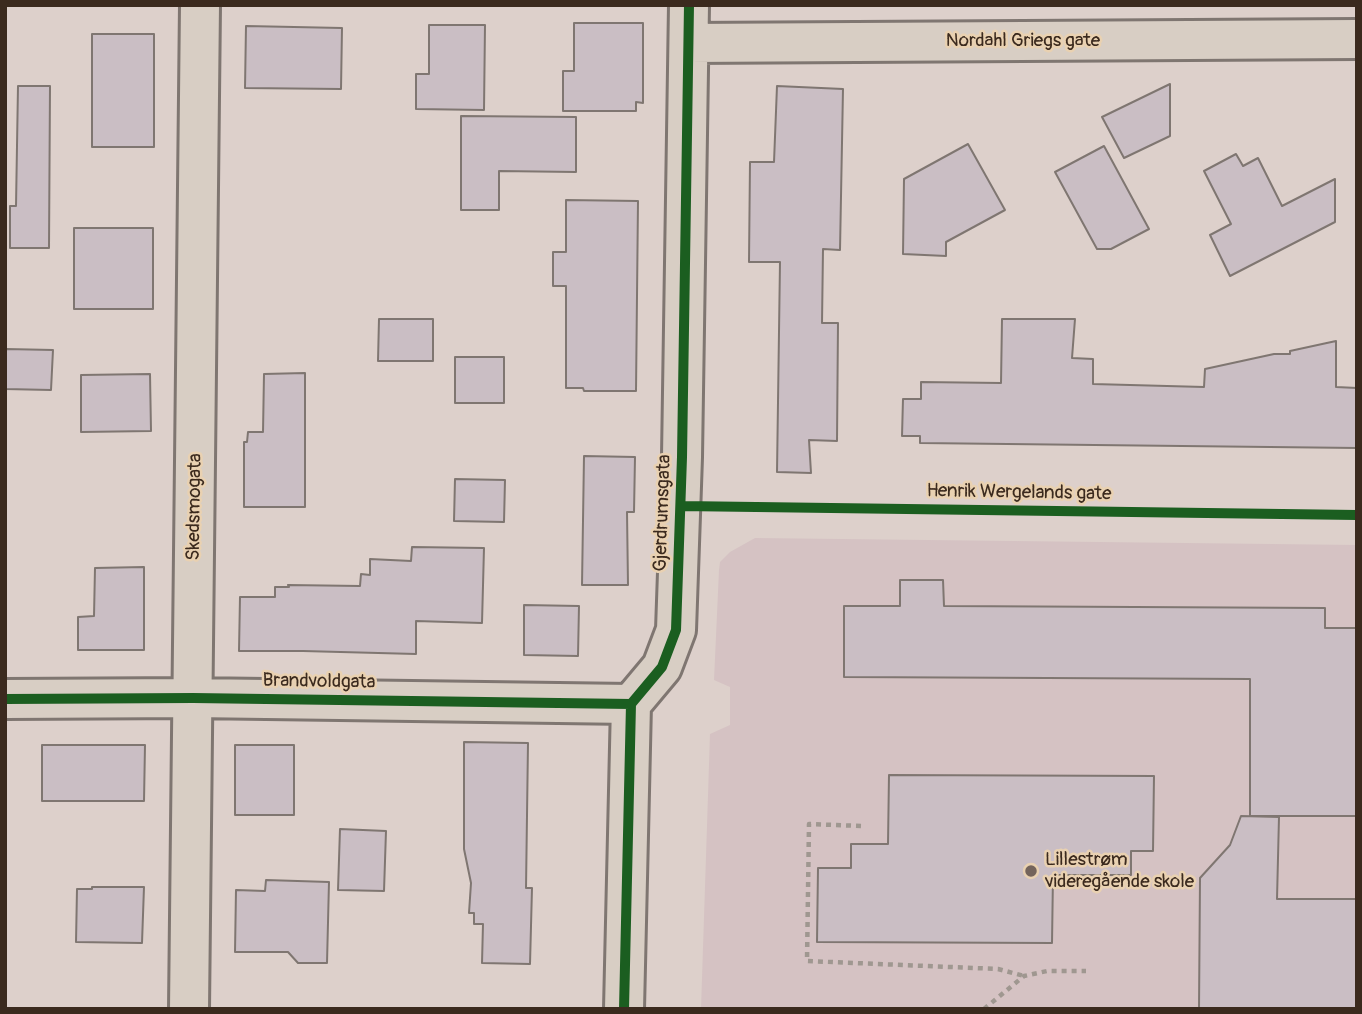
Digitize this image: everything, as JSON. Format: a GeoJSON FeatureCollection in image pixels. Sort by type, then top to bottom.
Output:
{"type":"FeatureCollection","features":[{"type":"Feature","properties":{"kind":"street","name":"Skedsmogata"},"geometry":{"type":"LineString","coordinates":[[190,1009],[200,5]]}},
{"type":"Feature","properties":{"kind":"street","name":"Gjerdrumsgata"},"geometry":{"type":"LineString","coordinates":[[631,704],[662,667],[676,630],[683,434],[689,5]]}},
{"type":"Feature","properties":{"kind":"street","name":"Nordahl Griegs gate"},"geometry":{"type":"LineString","coordinates":[[688,43],[1357,39]]}},
{"type":"Feature","properties":{"kind":"street","name":"Brandvoldgata"},"geometry":{"type":"LineString","coordinates":[[5,699],[193,698],[631,704]]}},
{"type":"Feature","properties":{"kind":"street"},"geometry":{"type":"LineString","coordinates":[[624,1009],[631,704]]}},
{"type":"Feature","properties":{"kind":"path"},"geometry":{"type":"LineString","coordinates":[[861,826],[809,824],[807,961],[998,969],[1024,975],[1046,971],[1086,971]]}},
{"type":"Feature","properties":{"kind":"path"},"geometry":{"type":"LineString","coordinates":[[984,1009],[1024,975]]}},
{"type":"Feature","properties":{"kind":"shaded area","name":"Lillestrøm videregående skole"},"geometry":{"type":"Polygon","coordinates":[[[755,538],[1357,545],[1357,1009],[701,1009],[710,734],[730,725],[730,687],[714,680],[719,570],[720,562],[730,552],[755,538]]]}},
{"type":"Feature","properties":{"kind":"building"},"geometry":{"type":"Polygon","coordinates":[[[574,23],[643,23],[643,103],[636,102],[636,111],[563,111],[563,71],[574,71],[574,23]]]}},
{"type":"Feature","properties":{"kind":"building"},"geometry":{"type":"Polygon","coordinates":[[[429,25],[485,25],[484,110],[416,109],[416,74],[429,74],[429,25]]]}},
{"type":"Feature","properties":{"kind":"building"},"geometry":{"type":"Polygon","coordinates":[[[246,26],[342,28],[341,89],[245,88],[246,26]]]}},
{"type":"Feature","properties":{"kind":"building"},"geometry":{"type":"Polygon","coordinates":[[[92,34],[154,34],[154,147],[92,147],[92,34]]]}},
{"type":"Feature","properties":{"kind":"building"},"geometry":{"type":"Polygon","coordinates":[[[1170,84],[1170,136],[1124,158],[1102,117],[1170,84]]]}},
{"type":"Feature","properties":{"kind":"building"},"geometry":{"type":"Polygon","coordinates":[[[18,86],[50,86],[49,248],[10,248],[10,206],[16,206],[18,86]]]}},
{"type":"Feature","properties":{"kind":"building"},"geometry":{"type":"Polygon","coordinates":[[[777,86],[843,89],[840,250],[823,249],[822,323],[838,323],[837,441],[809,440],[811,473],[777,472],[780,262],[749,262],[750,162],[774,162],[777,86]]]}},
{"type":"Feature","properties":{"kind":"building"},"geometry":{"type":"Polygon","coordinates":[[[461,116],[576,117],[576,172],[499,171],[499,210],[461,210],[461,116]]]}},
{"type":"Feature","properties":{"kind":"building"},"geometry":{"type":"Polygon","coordinates":[[[968,144],[1005,210],[946,242],[946,256],[903,254],[904,179],[968,144]]]}},
{"type":"Feature","properties":{"kind":"building"},"geometry":{"type":"Polygon","coordinates":[[[1104,146],[1149,229],[1111,249],[1097,249],[1055,172],[1104,146]]]}},
{"type":"Feature","properties":{"kind":"building"},"geometry":{"type":"Polygon","coordinates":[[[1236,154],[1243,166],[1258,158],[1282,206],[1335,179],[1335,222],[1230,276],[1210,235],[1231,224],[1204,171],[1236,154]]]}},
{"type":"Feature","properties":{"kind":"building"},"geometry":{"type":"Polygon","coordinates":[[[566,200],[638,201],[636,391],[584,391],[583,388],[566,388],[566,286],[553,286],[553,252],[566,252],[566,200]]]}},
{"type":"Feature","properties":{"kind":"building"},"geometry":{"type":"Polygon","coordinates":[[[74,228],[153,228],[153,309],[74,309],[74,228]]]}},
{"type":"Feature","properties":{"kind":"building"},"geometry":{"type":"Polygon","coordinates":[[[379,319],[433,319],[433,361],[378,361],[379,319]]]}},
{"type":"Feature","properties":{"kind":"building"},"geometry":{"type":"Polygon","coordinates":[[[1002,319],[1075,319],[1072,358],[1093,359],[1093,384],[1204,387],[1205,369],[1274,354],[1290,354],[1290,351],[1336,341],[1336,387],[1357,388],[1357,448],[920,443],[920,436],[902,436],[903,399],[921,399],[921,382],[1001,383],[1002,319]]]}},
{"type":"Feature","properties":{"kind":"building"},"geometry":{"type":"Polygon","coordinates":[[[6,349],[53,350],[51,390],[5,389],[6,349]]]}},
{"type":"Feature","properties":{"kind":"building"},"geometry":{"type":"Polygon","coordinates":[[[455,357],[504,357],[504,403],[455,403],[455,357]]]}},
{"type":"Feature","properties":{"kind":"building"},"geometry":{"type":"Polygon","coordinates":[[[305,373],[305,507],[244,507],[244,442],[247,442],[248,432],[263,432],[264,374],[305,373]]]}},
{"type":"Feature","properties":{"kind":"building"},"geometry":{"type":"Polygon","coordinates":[[[150,374],[151,431],[81,432],[81,375],[150,374]]]}},
{"type":"Feature","properties":{"kind":"building"},"geometry":{"type":"Polygon","coordinates":[[[584,456],[635,457],[634,512],[627,512],[628,585],[582,585],[584,456]]]}},
{"type":"Feature","properties":{"kind":"building"},"geometry":{"type":"Polygon","coordinates":[[[455,479],[505,480],[504,522],[454,521],[455,479]]]}},
{"type":"Feature","properties":{"kind":"building"},"geometry":{"type":"Polygon","coordinates":[[[412,547],[484,548],[482,623],[416,621],[416,654],[239,651],[240,597],[275,597],[275,587],[289,587],[288,585],[360,586],[361,574],[370,575],[370,559],[411,561],[412,547]]]}},
{"type":"Feature","properties":{"kind":"building"},"geometry":{"type":"Polygon","coordinates":[[[144,567],[144,650],[78,650],[78,617],[94,616],[95,568],[144,567]]]}},
{"type":"Feature","properties":{"kind":"building"},"geometry":{"type":"Polygon","coordinates":[[[900,580],[943,580],[944,606],[1325,608],[1325,628],[1357,628],[1357,816],[1250,816],[1250,679],[844,677],[844,606],[900,606],[900,580]]]}},
{"type":"Feature","properties":{"kind":"building"},"geometry":{"type":"Polygon","coordinates":[[[524,605],[579,606],[578,656],[524,655],[524,605]]]}},
{"type":"Feature","properties":{"kind":"building"},"geometry":{"type":"Polygon","coordinates":[[[464,742],[528,743],[526,888],[532,888],[530,964],[482,963],[483,924],[474,924],[474,913],[469,913],[471,883],[464,849],[464,742]]]}},
{"type":"Feature","properties":{"kind":"building"},"geometry":{"type":"Polygon","coordinates":[[[42,745],[145,745],[144,801],[42,801],[42,745]]]}},
{"type":"Feature","properties":{"kind":"building"},"geometry":{"type":"Polygon","coordinates":[[[235,745],[294,745],[294,815],[235,815],[235,745]]]}},
{"type":"Feature","properties":{"kind":"building"},"geometry":{"type":"Polygon","coordinates":[[[889,775],[1154,776],[1153,851],[1131,851],[1131,875],[1053,875],[1052,943],[817,942],[818,868],[851,868],[851,844],[888,844],[889,775]]]}},
{"type":"Feature","properties":{"kind":"building"},"geometry":{"type":"Polygon","coordinates":[[[1241,816],[1279,817],[1277,899],[1357,899],[1357,1009],[1199,1009],[1200,878],[1230,845],[1241,816]]]}},
{"type":"Feature","properties":{"kind":"building"},"geometry":{"type":"Polygon","coordinates":[[[340,829],[386,831],[384,891],[338,890],[340,829]]]}},
{"type":"Feature","properties":{"kind":"building"},"geometry":{"type":"Polygon","coordinates":[[[266,880],[329,882],[327,963],[298,963],[288,952],[235,952],[236,890],[265,891],[266,880]]]}},
{"type":"Feature","properties":{"kind":"building"},"geometry":{"type":"Polygon","coordinates":[[[144,887],[142,943],[76,942],[77,889],[144,887]]]}},
{"type":"Feature","properties":{"kind":"cycle path"},"geometry":{"type":"LineString","coordinates":[[624,1009],[631,704],[662,667],[676,630],[682,457],[689,5]]}},
{"type":"Feature","properties":{"kind":"cycle path","name":"Henrik Wergelands gate"},"geometry":{"type":"LineString","coordinates":[[681,506],[1357,515]]}},
{"type":"Feature","properties":{"kind":"cycle path"},"geometry":{"type":"LineString","coordinates":[[5,699],[193,698],[631,704]]}},
{"type":"Feature","properties":{"kind":"place","name":"Lillestrøm videregående skole"},"geometry":{"type":"Point","coordinates":[1031,871]}}]}
